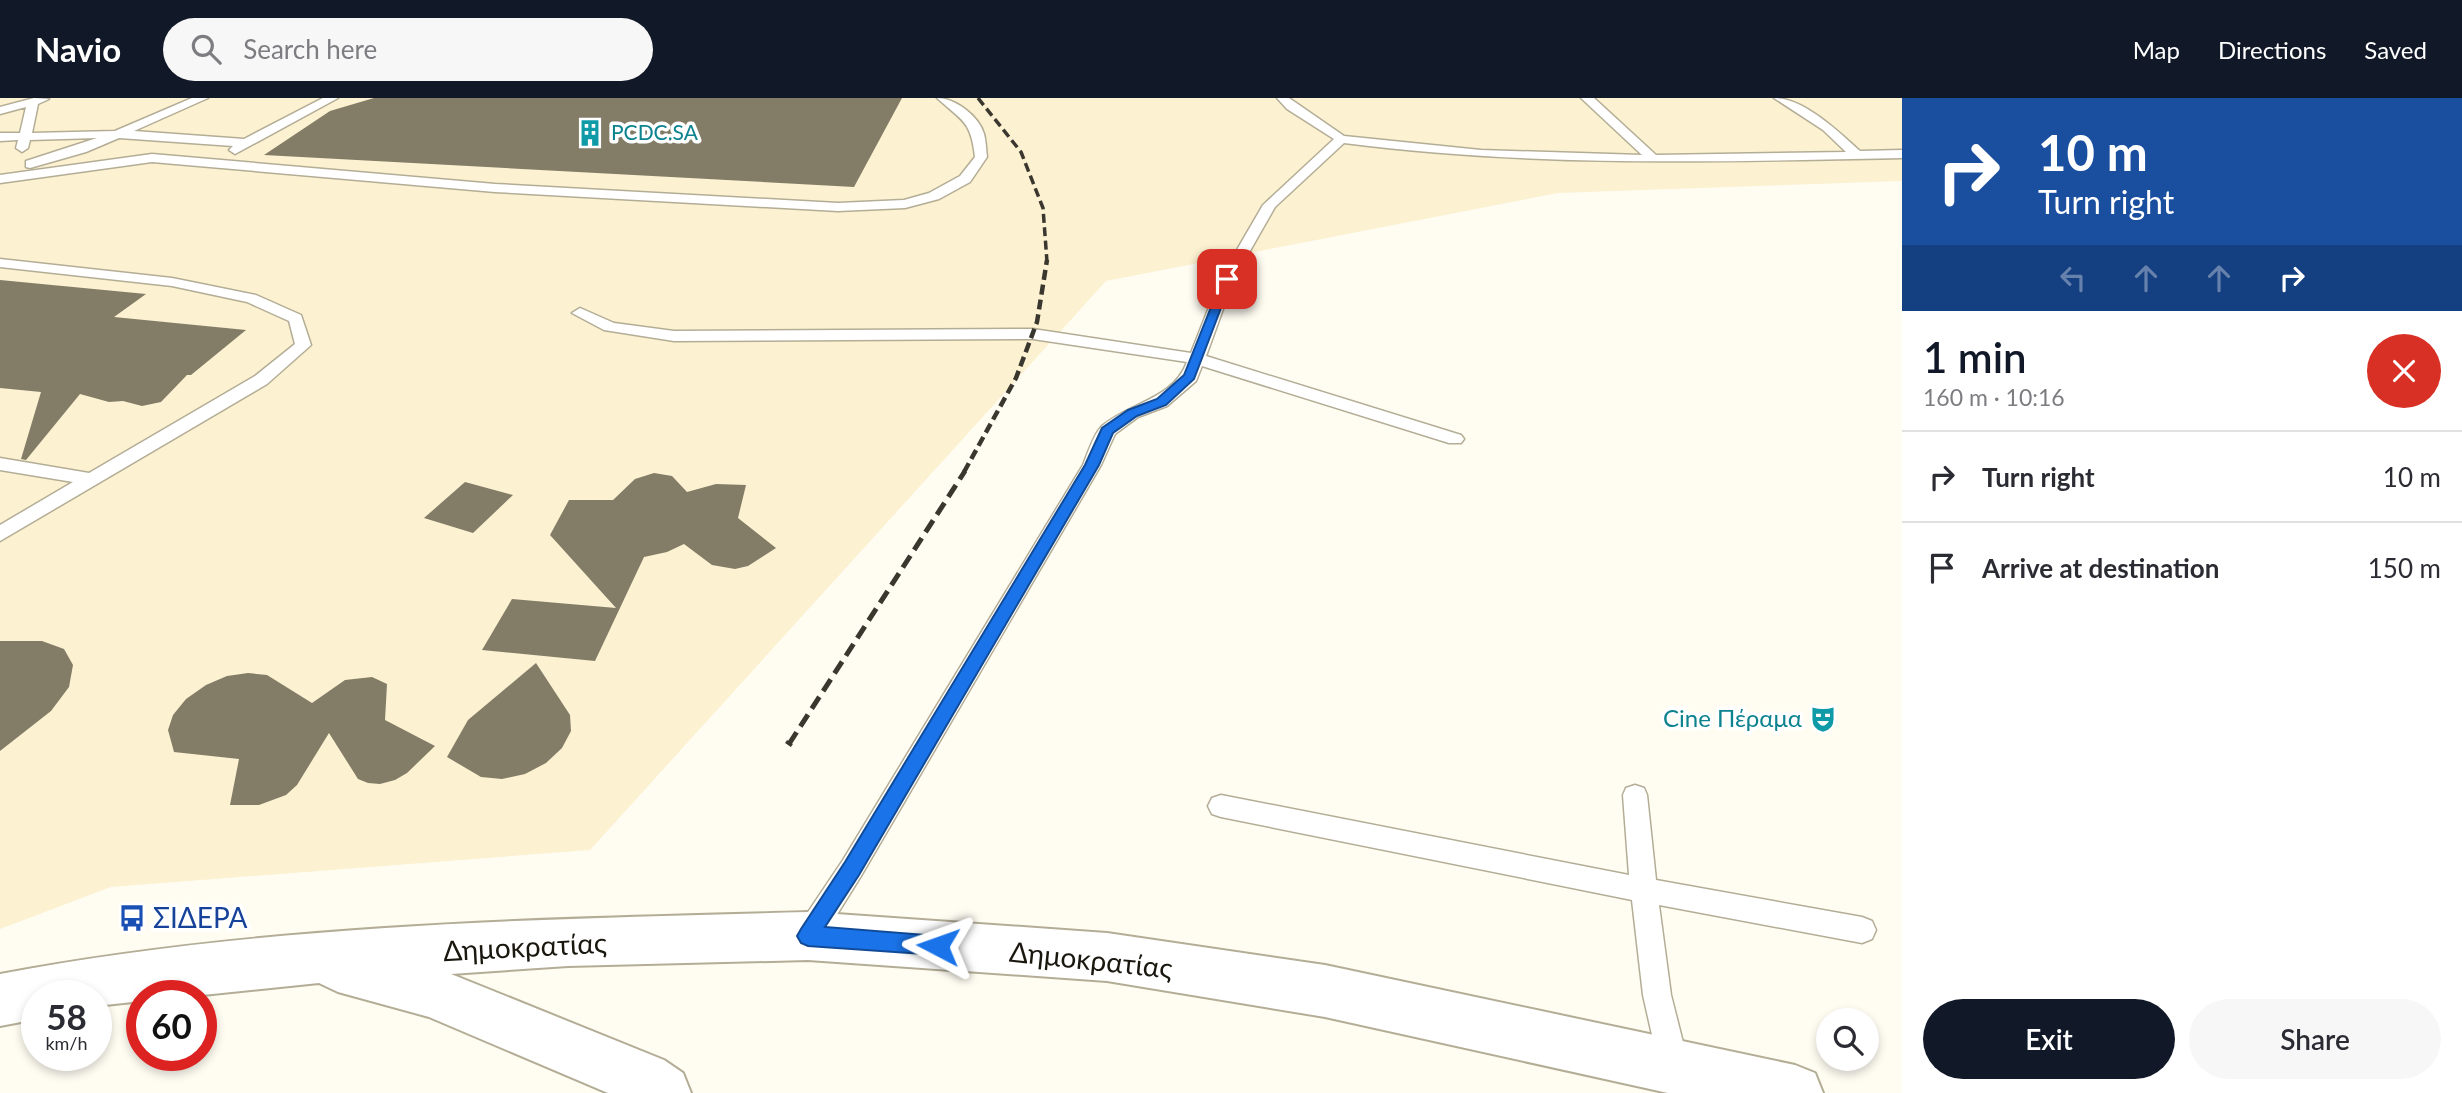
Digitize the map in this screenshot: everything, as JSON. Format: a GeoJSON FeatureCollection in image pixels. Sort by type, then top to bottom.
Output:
{"type":"FeatureCollection","features":[{"type":"Feature","properties":{"kind":"main road","name":"Δημοκρατίας"},"geometry":{"type":"LineString","coordinates":[[0,1000],[102,980],[309,959],[568,942],[808,936],[1107,957],[1325,991],[1795,1093]]}},
{"type":"Feature","properties":{"kind":"main road"},"geometry":{"type":"LineString","coordinates":[[309,959],[432,992],[644,1080],[663,1093]]}},
{"type":"Feature","properties":{"kind":"lane"},"geometry":{"type":"LineString","coordinates":[[0,169],[82,149],[202,98]]}},
{"type":"Feature","properties":{"kind":"lane"},"geometry":{"type":"LineString","coordinates":[[213,164],[245,143],[332,98]]}},
{"type":"Feature","properties":{"kind":"lane"},"geometry":{"type":"LineString","coordinates":[[0,179],[141,159],[671,199],[838,207],[905,204],[934,196],[965,179],[981,158],[978,132],[956,106],[943,98]]}},
{"type":"Feature","properties":{"kind":"lane"},"geometry":{"type":"LineString","coordinates":[[1283,98],[1291,107],[1341,139],[1472,155],[1651,157],[1902,154]]}},
{"type":"Feature","properties":{"kind":"lane"},"geometry":{"type":"LineString","coordinates":[[1587,98],[1651,157]]}},
{"type":"Feature","properties":{"kind":"lane"},"geometry":{"type":"LineString","coordinates":[[1780,98],[1827,128],[1857,155]]}},
{"type":"Feature","properties":{"kind":"lane"},"geometry":{"type":"LineString","coordinates":[[17,167],[25,135],[39,100]]}},
{"type":"Feature","properties":{"kind":"lane"},"geometry":{"type":"LineString","coordinates":[[0,111],[39,100]]}},
{"type":"Feature","properties":{"kind":"lane"},"geometry":{"type":"LineString","coordinates":[[0,138],[25,135],[122,134],[245,143]]}},
{"type":"Feature","properties":{"kind":"lane"},"geometry":{"type":"LineString","coordinates":[[808,936],[852,868],[1092,465],[1107,431],[1132,413],[1161,402],[1190,377],[1227,279],[1270,205],[1341,139]]}},
{"type":"Feature","properties":{"kind":"lane"},"geometry":{"type":"LineString","coordinates":[[0,263],[172,282],[251,298],[296,318],[303,345],[261,380],[0,534]]}},
{"type":"Feature","properties":{"kind":"lane"},"geometry":{"type":"LineString","coordinates":[[580,313],[611,327],[674,335],[1033,334],[1197,359],[1455,439]]}},
{"type":"Feature","properties":{"kind":"lane"},"geometry":{"type":"LineString","coordinates":[[0,464],[93,480]]}},
{"type":"Feature","properties":{"kind":"lane"},"geometry":{"type":"LineString","coordinates":[[1635,795],[1657,995],[1674,1068]]}},
{"type":"Feature","properties":{"kind":"lane"},"geometry":{"type":"LineString","coordinates":[[1220,806],[1862,930]]}},
{"type":"Feature","properties":{"kind":"shaded area"},"geometry":{"type":"Polygon","coordinates":[[[0,98],[1902,98],[1902,181],[1558,193],[1106,281],[590,850],[111,887],[0,929],[0,98]]]}},
{"type":"Feature","properties":{"kind":"building","name":"PCDC.SA"},"geometry":{"type":"Polygon","coordinates":[[[374,98],[902,98],[854,187],[264,155],[330,111],[374,98]]]}},
{"type":"Feature","properties":{"kind":"building"},"geometry":{"type":"Polygon","coordinates":[[[0,280],[146,294],[114,317],[246,330],[191,375],[187,375],[161,402],[142,406],[123,401],[109,402],[80,394],[26,460],[21,459],[41,392],[0,388],[0,280]]]}},
{"type":"Feature","properties":{"kind":"building"},"geometry":{"type":"Polygon","coordinates":[[[654,473],[672,476],[687,492],[716,484],[746,485],[738,518],[776,548],[748,566],[735,569],[712,565],[684,544],[667,552],[644,557],[595,661],[482,650],[512,599],[616,608],[550,535],[569,500],[613,500],[635,479],[654,473]]]}},
{"type":"Feature","properties":{"kind":"building"},"geometry":{"type":"Polygon","coordinates":[[[465,482],[513,495],[473,533],[424,518],[465,482]]]}},
{"type":"Feature","properties":{"kind":"building"},"geometry":{"type":"Polygon","coordinates":[[[0,641],[42,641],[64,649],[73,665],[69,687],[51,711],[0,751],[0,641]]]}},
{"type":"Feature","properties":{"kind":"building"},"geometry":{"type":"Polygon","coordinates":[[[536,663],[570,715],[571,731],[562,748],[546,763],[525,774],[502,779],[481,777],[447,757],[468,720],[536,663]]]}},
{"type":"Feature","properties":{"kind":"building"},"geometry":{"type":"Polygon","coordinates":[[[248,673],[267,675],[312,703],[345,680],[372,677],[387,684],[385,720],[435,746],[407,773],[395,780],[380,784],[368,783],[358,779],[329,733],[297,785],[286,795],[259,805],[230,805],[239,759],[174,752],[168,730],[173,715],[186,699],[206,685],[227,676],[248,673]]]}},
{"type":"Feature","properties":{"kind":"railway"},"geometry":{"type":"LineString","coordinates":[[978,98],[1021,152],[1043,208],[1047,261]]}},
{"type":"Feature","properties":{"kind":"railway"},"geometry":{"type":"LineString","coordinates":[[964,472],[1016,378],[1037,322],[1047,261]]}},
{"type":"Feature","properties":{"kind":"railway"},"geometry":{"type":"LineString","coordinates":[[789,744],[965,471]]}},
{"type":"Feature","properties":{"kind":"place","name":"PCDC.SA"},"geometry":{"type":"Point","coordinates":[590,133]}},
{"type":"Feature","properties":{"kind":"place","name":"Cine Πέραμα"},"geometry":{"type":"Point","coordinates":[1823,719]}},
{"type":"Feature","properties":{"kind":"place","name":"ΣΙΔΕΡΑ"},"geometry":{"type":"Point","coordinates":[132,918]}},
{"type":"Feature","properties":{"kind":"route"},"geometry":{"type":"LineString","coordinates":[[938,946],[808,936],[852,868],[1092,465],[1107,431],[1132,413],[1161,402],[1190,377],[1211,315],[1227,279]]}}]}
